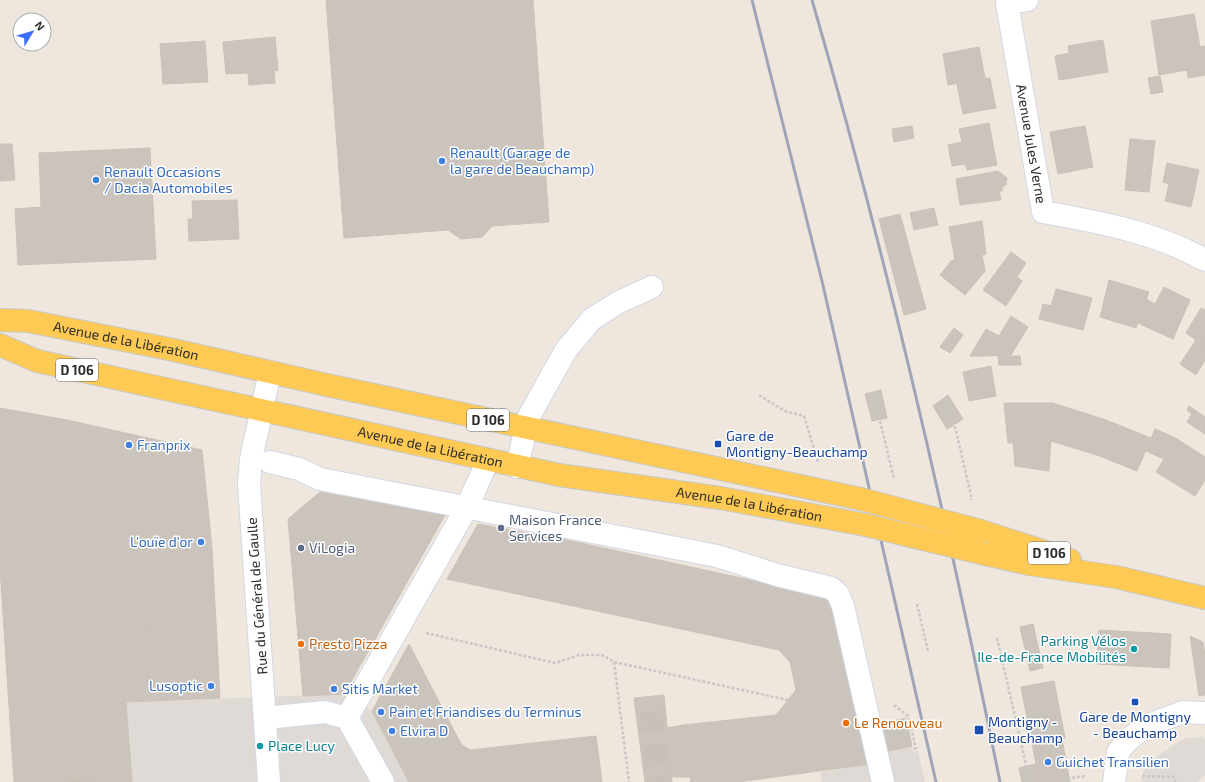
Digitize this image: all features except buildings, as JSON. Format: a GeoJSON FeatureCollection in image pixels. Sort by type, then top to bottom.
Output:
{"type":"FeatureCollection","features":[{"type":"Feature","properties":{"kind":"main road","name":"Avenue de la Libération"},"geometry":{"type":"LineString","coordinates":[[0,320],[28,321],[169,349],[526,428],[861,499],[981,531],[1116,577]]}},
{"type":"Feature","properties":{"kind":"main road","name":"Avenue de la Libération"},"geometry":{"type":"LineString","coordinates":[[0,345],[37,362],[488,460],[602,482],[720,498],[866,525],[1029,564],[1116,577]]}},
{"type":"Feature","properties":{"kind":"main road","name":"D 106"},"geometry":{"type":"LineString","coordinates":[[1116,577],[1205,598]]}},
{"type":"Feature","properties":{"kind":"street","name":"Avenue Jules Verne"},"geometry":{"type":"LineString","coordinates":[[1017,2],[1043,212],[1103,223],[1154,237],[1205,260]]}},
{"type":"Feature","properties":{"kind":"street"},"geometry":{"type":"LineString","coordinates":[[517,466],[528,418],[566,350],[592,319],[619,302],[652,287]]}},
{"type":"Feature","properties":{"kind":"street","name":"Rue du Général de Gaulle"},"geometry":{"type":"LineString","coordinates":[[269,782],[249,483],[251,459],[270,372]]}},
{"type":"Feature","properties":{"kind":"street"},"geometry":{"type":"LineString","coordinates":[[347,718],[467,507],[488,460]]}},
{"type":"Feature","properties":{"kind":"street"},"geometry":{"type":"LineString","coordinates":[[270,462],[299,469],[320,479],[717,556],[777,575],[830,588],[838,594],[843,606],[883,782]]}},
{"type":"Feature","properties":{"kind":"street"},"geometry":{"type":"LineString","coordinates":[[265,718],[324,712],[347,718],[383,782]]}},
{"type":"Feature","properties":{"kind":"street"},"geometry":{"type":"LineString","coordinates":[[1114,782],[1118,752],[1128,740],[1146,726],[1183,712],[1205,713]]}},
{"type":"Feature","properties":{"kind":"path"},"geometry":{"type":"LineString","coordinates":[[873,392],[896,484]]}},
{"type":"Feature","properties":{"kind":"path"},"geometry":{"type":"LineString","coordinates":[[759,395],[785,411],[804,416],[819,466]]}},
{"type":"Feature","properties":{"kind":"path"},"geometry":{"type":"LineString","coordinates":[[944,398],[956,431],[972,499]]}},
{"type":"Feature","properties":{"kind":"path"},"geometry":{"type":"LineString","coordinates":[[917,604],[928,651]]}},
{"type":"Feature","properties":{"kind":"path"},"geometry":{"type":"LineString","coordinates":[[400,627],[555,664],[579,654],[602,655],[614,662],[788,700]]}},
{"type":"Feature","properties":{"kind":"path"},"geometry":{"type":"LineString","coordinates":[[998,638],[1030,782]]}},
{"type":"Feature","properties":{"kind":"path"},"geometry":{"type":"LineString","coordinates":[[614,662],[629,782]]}},
{"type":"Feature","properties":{"kind":"path"},"geometry":{"type":"LineString","coordinates":[[894,705],[908,716],[916,748],[913,749]]}},
{"type":"Feature","properties":{"kind":"path"},"geometry":{"type":"LineString","coordinates":[[1063,782],[1069,778],[1086,776]]}},
{"type":"Feature","properties":{"kind":"path"},"geometry":{"type":"LineString","coordinates":[[1142,776],[1174,778],[1175,782]]}},
{"type":"Feature","properties":{"kind":"shaded area","name":"Place Lucy"},"geometry":{"type":"Polygon","coordinates":[[[344,694],[372,711],[409,782],[132,782],[126,702],[344,694]]]}},
{"type":"Feature","properties":{"kind":"shaded area"},"geometry":{"type":"Polygon","coordinates":[[[1202,737],[1205,739],[1205,775],[1197,782],[1141,782],[1143,771],[1151,761],[1174,744],[1187,738],[1202,737]]]}},
{"type":"Feature","properties":{"kind":"shaded area"},"geometry":{"type":"Polygon","coordinates":[[[912,746],[913,752],[918,751],[925,782],[822,782],[820,772],[870,764],[874,753],[912,746]]]}},
{"type":"Feature","properties":{"kind":"tunnel"},"geometry":{"type":"LineString","coordinates":[[651,711],[659,782]]}},
{"type":"Feature","properties":{"kind":"railway"},"geometry":{"type":"LineString","coordinates":[[752,0],[822,281],[936,782]]}},
{"type":"Feature","properties":{"kind":"railway"},"geometry":{"type":"LineString","coordinates":[[812,0],[866,194],[914,389],[959,585],[1000,782]]}},
{"type":"Feature","properties":{"kind":"place","name":"Renault (Garage de la gare de Beauchamp)"},"geometry":{"type":"Point","coordinates":[442,161]}},
{"type":"Feature","properties":{"kind":"place","name":"Renault Occasions / Dacia Automobiles"},"geometry":{"type":"Point","coordinates":[96,180]}},
{"type":"Feature","properties":{"kind":"place","name":"Gare de Montigny-Beauchamp"},"geometry":{"type":"Point","coordinates":[718,444]}},
{"type":"Feature","properties":{"kind":"place","name":"Franprix"},"geometry":{"type":"Point","coordinates":[129,445]}},
{"type":"Feature","properties":{"kind":"place","name":"Maison France Services"},"geometry":{"type":"Point","coordinates":[501,528]}},
{"type":"Feature","properties":{"kind":"place","name":"L'ouïe d'or"},"geometry":{"type":"Point","coordinates":[201,542]}},
{"type":"Feature","properties":{"kind":"place","name":"ViLogia"},"geometry":{"type":"Point","coordinates":[301,548]}},
{"type":"Feature","properties":{"kind":"place","name":"Presto Pizza"},"geometry":{"type":"Point","coordinates":[301,644]}},
{"type":"Feature","properties":{"kind":"place","name":"Parking Vélos Ile-de-France Mobilités"},"geometry":{"type":"Point","coordinates":[1134,649]}},
{"type":"Feature","properties":{"kind":"place","name":"Lusoptic"},"geometry":{"type":"Point","coordinates":[211,686]}},
{"type":"Feature","properties":{"kind":"place","name":"Sitis Market"},"geometry":{"type":"Point","coordinates":[334,689]}},
{"type":"Feature","properties":{"kind":"place","name":"Gare de Montigny - Beauchamp"},"geometry":{"type":"Point","coordinates":[1135,702]}},
{"type":"Feature","properties":{"kind":"place","name":"Pain et Friandises du Terminus"},"geometry":{"type":"Point","coordinates":[381,712]}},
{"type":"Feature","properties":{"kind":"place","name":"Le Renouveau"},"geometry":{"type":"Point","coordinates":[846,723]}},
{"type":"Feature","properties":{"kind":"place","name":"Montigny - Beauchamp"},"geometry":{"type":"Point","coordinates":[979,730]}},
{"type":"Feature","properties":{"kind":"place","name":"Elvira D"},"geometry":{"type":"Point","coordinates":[392,731]}},
{"type":"Feature","properties":{"kind":"place","name":"Place Lucy"},"geometry":{"type":"Point","coordinates":[260,746]}},
{"type":"Feature","properties":{"kind":"place","name":"Guichet Transilien"},"geometry":{"type":"Point","coordinates":[1048,762]}}]}
